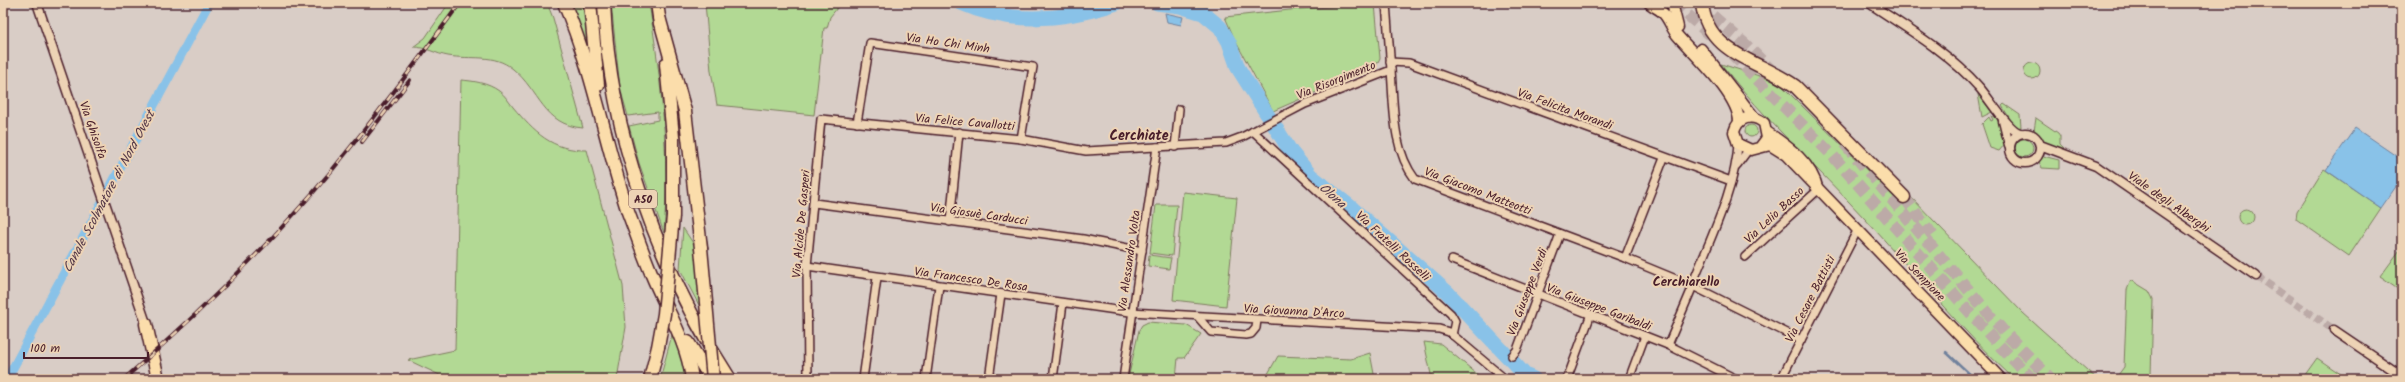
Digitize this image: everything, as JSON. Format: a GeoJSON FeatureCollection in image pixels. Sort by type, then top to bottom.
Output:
{"type":"FeatureCollection","features":[{"type":"Feature","properties":{"kind":"highway"},"geometry":{"type":"LineString","coordinates":[[564,3],[584,54],[606,140],[640,246],[670,312],[687,355],[692,379]]}},
{"type":"Feature","properties":{"kind":"highway"},"geometry":{"type":"LineString","coordinates":[[590,3],[595,59],[606,140]]}},
{"type":"Feature","properties":{"kind":"highway","name":"A50"},"geometry":{"type":"LineString","coordinates":[[604,3],[607,50],[614,99],[638,184],[685,299],[730,379]]}},
{"type":"Feature","properties":{"kind":"highway","name":"A50"},"geometry":{"type":"LineString","coordinates":[[650,379],[658,347],[667,292],[673,216],[673,137],[657,3]]}},
{"type":"Feature","properties":{"kind":"highway"},"geometry":{"type":"LineString","coordinates":[[1702,3],[1706,24],[1722,46],[1779,75],[1795,86],[1904,197]]}},
{"type":"Feature","properties":{"kind":"highway"},"geometry":{"type":"LineString","coordinates":[[659,17],[685,111],[701,248],[712,379]]}},
{"type":"Feature","properties":{"kind":"highway"},"geometry":{"type":"LineString","coordinates":[[670,312],[712,379]]}},
{"type":"Feature","properties":{"kind":"highway"},"geometry":{"type":"LineString","coordinates":[[146,324],[158,379]]}},
{"type":"Feature","properties":{"kind":"main road"},"geometry":{"type":"LineString","coordinates":[[1651,5],[1661,8],[1669,3]]}},
{"type":"Feature","properties":{"kind":"main road"},"geometry":{"type":"LineString","coordinates":[[1672,3],[1678,26],[1701,48],[1754,117],[1764,123],[1767,138],[1761,146],[1749,149],[1738,144],[1734,132],[1739,122],[1748,117],[1754,117]]}},
{"type":"Feature","properties":{"kind":"main road"},"geometry":{"type":"LineString","coordinates":[[1651,5],[1662,12],[1677,35],[1695,52],[1728,94],[1737,108],[1739,122]]}},
{"type":"Feature","properties":{"kind":"main road","name":"Via Sempione"},"geometry":{"type":"LineString","coordinates":[[1767,132],[1781,141],[1805,163],[1815,176],[1818,190]]}},
{"type":"Feature","properties":{"kind":"main road","name":"Via Sempione"},"geometry":{"type":"LineString","coordinates":[[1761,146],[1774,147],[1858,229],[2001,379]]}},
{"type":"Feature","properties":{"kind":"street","name":"Via Ghisolfa"},"geometry":{"type":"LineString","coordinates":[[37,3],[164,379]]}},
{"type":"Feature","properties":{"kind":"street","name":"Via Risorgimento"},"geometry":{"type":"LineString","coordinates":[[1175,147],[1226,143],[1253,131],[1286,113],[1391,70],[1386,3]]}},
{"type":"Feature","properties":{"kind":"street"},"geometry":{"type":"LineString","coordinates":[[1869,3],[1963,70],[2000,113],[2011,128],[2020,133],[2032,134],[2040,149],[2032,162],[2023,164],[2014,159],[2000,113]]}},
{"type":"Feature","properties":{"kind":"street","name":"Via Ho Chi Minh"},"geometry":{"type":"LineString","coordinates":[[857,123],[870,43],[1032,67],[1021,138]]}},
{"type":"Feature","properties":{"kind":"street","name":"Via Felicita Morandi"},"geometry":{"type":"LineString","coordinates":[[1390,62],[1409,63],[1664,158],[1731,181]]}},
{"type":"Feature","properties":{"kind":"street","name":"Via Giacomo Matteotti"},"geometry":{"type":"LineString","coordinates":[[1391,70],[1400,149],[1405,165],[1415,179],[1625,258]]}},
{"type":"Feature","properties":{"kind":"street"},"geometry":{"type":"LineString","coordinates":[[1175,147],[1178,109]]}},
{"type":"Feature","properties":{"kind":"street","name":"Via Felice Cavallotti"},"geometry":{"type":"LineString","coordinates":[[821,119],[1021,138],[1078,150],[1105,152],[1157,147],[1175,147]]}},
{"type":"Feature","properties":{"kind":"street","name":"Via Alcide De Gasperi"},"geometry":{"type":"LineString","coordinates":[[808,379],[807,266],[821,119]]}},
{"type":"Feature","properties":{"kind":"street","name":"Via Fratelli Rosselli"},"geometry":{"type":"LineString","coordinates":[[1253,131],[1450,314],[1455,321],[1452,335]]}},
{"type":"Feature","properties":{"kind":"street"},"geometry":{"type":"LineString","coordinates":[[950,222],[959,132]]}},
{"type":"Feature","properties":{"kind":"street"},"geometry":{"type":"LineString","coordinates":[[2009,146],[2013,138],[2020,133]]}},
{"type":"Feature","properties":{"kind":"street"},"geometry":{"type":"LineString","coordinates":[[1668,345],[1692,286],[1736,167],[1738,144]]}},
{"type":"Feature","properties":{"kind":"street","name":"Via Alessandro Volta"},"geometry":{"type":"LineString","coordinates":[[1123,379],[1157,147]]}},
{"type":"Feature","properties":{"kind":"street"},"geometry":{"type":"LineString","coordinates":[[1736,167],[1749,149]]}},
{"type":"Feature","properties":{"kind":"street","name":"Viale degli Alberghi"},"geometry":{"type":"LineString","coordinates":[[2040,149],[2065,155],[2096,166],[2256,276]]}},
{"type":"Feature","properties":{"kind":"street"},"geometry":{"type":"LineString","coordinates":[[1664,158],[1625,258],[1692,286],[1801,340]]}},
{"type":"Feature","properties":{"kind":"street","name":"Via Lelio Basso"},"geometry":{"type":"LineString","coordinates":[[1745,257],[1818,190]]}},
{"type":"Feature","properties":{"kind":"street","name":"Via Giosuè Carducci"},"geometry":{"type":"LineString","coordinates":[[814,203],[1083,239],[1142,251]]}},
{"type":"Feature","properties":{"kind":"street","name":"Via Cesare Battisti"},"geometry":{"type":"LineString","coordinates":[[1781,379],[1858,229]]}},
{"type":"Feature","properties":{"kind":"street","name":"Via Giuseppe Verdi"},"geometry":{"type":"LineString","coordinates":[[1512,356],[1517,350],[1560,234]]}},
{"type":"Feature","properties":{"kind":"street","name":"Via Giuseppe Garibaldi"},"geometry":{"type":"LineString","coordinates":[[1452,260],[1668,345],[1736,379]]}},
{"type":"Feature","properties":{"kind":"street","name":"Via Francesco De Rosa"},"geometry":{"type":"LineString","coordinates":[[807,266],[877,278],[1133,312]]}},
{"type":"Feature","properties":{"kind":"street"},"geometry":{"type":"LineString","coordinates":[[863,379],[877,278]]}},
{"type":"Feature","properties":{"kind":"street"},"geometry":{"type":"LineString","coordinates":[[926,379],[939,286]]}},
{"type":"Feature","properties":{"kind":"street"},"geometry":{"type":"LineString","coordinates":[[989,379],[1001,294]]}},
{"type":"Feature","properties":{"kind":"street"},"geometry":{"type":"LineString","coordinates":[[1053,379],[1063,303]]}},
{"type":"Feature","properties":{"kind":"street","name":"Via Giovanna D'Arco"},"geometry":{"type":"LineString","coordinates":[[1133,312],[1198,317],[1439,329],[1452,335]]}},
{"type":"Feature","properties":{"kind":"street"},"geometry":{"type":"LineString","coordinates":[[1567,379],[1591,314]]}},
{"type":"Feature","properties":{"kind":"street"},"geometry":{"type":"LineString","coordinates":[[1198,317],[1211,332],[1230,335],[1251,334],[1256,328],[1257,320]]}},
{"type":"Feature","properties":{"kind":"street"},"geometry":{"type":"LineString","coordinates":[[2334,330],[2402,376]]}},
{"type":"Feature","properties":{"kind":"street"},"geometry":{"type":"LineString","coordinates":[[1452,335],[1505,379]]}},
{"type":"Feature","properties":{"kind":"street"},"geometry":{"type":"LineString","coordinates":[[1629,379],[1645,336]]}},
{"type":"Feature","properties":{"kind":"green space"},"geometry":{"type":"Polygon","coordinates":[[[449,3],[547,3],[553,18],[583,128],[570,126],[559,121],[550,114],[530,87],[513,69],[506,64],[490,59],[448,56],[422,48],[413,47],[425,38],[449,3]]]}},
{"type":"Feature","properties":{"kind":"green space"},"geometry":{"type":"Polygon","coordinates":[[[568,3],[584,3],[588,51],[587,51],[568,3]]]}},
{"type":"Feature","properties":{"kind":"green space"},"geometry":{"type":"Polygon","coordinates":[[[611,3],[649,3],[661,89],[665,146],[666,204],[664,233],[639,163],[629,126],[658,120],[658,112],[628,116],[620,88],[611,3]]]}},
{"type":"Feature","properties":{"kind":"green space"},"geometry":{"type":"Polygon","coordinates":[[[705,3],[841,3],[830,17],[827,28],[824,28],[814,115],[717,105],[711,71],[705,3]]]}},
{"type":"Feature","properties":{"kind":"green space"},"geometry":{"type":"Polygon","coordinates":[[[1375,4],[1380,58],[1376,66],[1273,111],[1235,40],[1225,17],[1299,9],[1375,4]]]}},
{"type":"Feature","properties":{"kind":"green space"},"geometry":{"type":"Polygon","coordinates":[[[2029,63],[2035,63],[2040,68],[2038,77],[2035,79],[2029,79],[2024,74],[2024,68],[2029,63]]]}},
{"type":"Feature","properties":{"kind":"green space"},"geometry":{"type":"Polygon","coordinates":[[[1721,64],[1769,79],[1782,86],[1900,203],[1910,196],[2023,313],[2097,379],[2014,379],[1975,340],[1865,219],[1755,105],[1721,64]]]}},
{"type":"Feature","properties":{"kind":"green space"},"geometry":{"type":"Polygon","coordinates":[[[461,80],[486,84],[495,88],[536,132],[554,143],[564,147],[587,150],[623,286],[626,327],[617,379],[448,379],[408,360],[455,350],[461,80]]]}},
{"type":"Feature","properties":{"kind":"green space"},"geometry":{"type":"Polygon","coordinates":[[[1978,94],[1992,112],[1982,117],[1978,94]]]}},
{"type":"Feature","properties":{"kind":"green space"},"geometry":{"type":"Polygon","coordinates":[[[2004,104],[2020,115],[2021,127],[2016,128],[2002,106],[2004,104]]]}},
{"type":"Feature","properties":{"kind":"green space"},"geometry":{"type":"Polygon","coordinates":[[[1991,116],[1997,118],[2005,144],[1999,151],[1990,148],[1982,124],[1989,117],[1991,121],[1993,120],[1991,116]]]}},
{"type":"Feature","properties":{"kind":"green space"},"geometry":{"type":"Polygon","coordinates":[[[2036,118],[2058,133],[2060,136],[2060,144],[2067,151],[2048,145],[2034,131],[2036,118]]]}},
{"type":"Feature","properties":{"kind":"green space"},"geometry":{"type":"Polygon","coordinates":[[[1751,125],[1755,127],[1757,131],[1755,135],[1751,137],[1747,135],[1745,131],[1747,127],[1751,125]]]}},
{"type":"Feature","properties":{"kind":"green space"},"geometry":{"type":"Polygon","coordinates":[[[2024,139],[2030,142],[2033,148],[2030,154],[2024,157],[2018,154],[2015,148],[2018,142],[2024,139]]]}},
{"type":"Feature","properties":{"kind":"green space"},"geometry":{"type":"Polygon","coordinates":[[[2043,156],[2059,160],[2059,169],[2042,168],[2039,162],[2043,156]]]}},
{"type":"Feature","properties":{"kind":"green space"},"geometry":{"type":"Polygon","coordinates":[[[2324,169],[2381,208],[2349,256],[2296,219],[2297,212],[2324,169]]]}},
{"type":"Feature","properties":{"kind":"green space"},"geometry":{"type":"Polygon","coordinates":[[[1183,192],[1237,198],[1226,306],[1173,300],[1183,192]]]}},
{"type":"Feature","properties":{"kind":"green space"},"geometry":{"type":"Polygon","coordinates":[[[1156,205],[1177,205],[1172,256],[1150,253],[1156,205]]]}},
{"type":"Feature","properties":{"kind":"green space"},"geometry":{"type":"Polygon","coordinates":[[[2243,209],[2249,209],[2254,214],[2252,223],[2249,225],[2243,225],[2238,220],[2238,214],[2243,209]]]}},
{"type":"Feature","properties":{"kind":"green space"},"geometry":{"type":"Polygon","coordinates":[[[683,228],[697,249],[702,311],[680,269],[683,228]]]}},
{"type":"Feature","properties":{"kind":"green space"},"geometry":{"type":"Polygon","coordinates":[[[2402,247],[2402,292],[2380,277],[2402,247]]]}},
{"type":"Feature","properties":{"kind":"green space"},"geometry":{"type":"Polygon","coordinates":[[[1149,255],[1171,258],[1169,269],[1148,266],[1149,255]]]}},
{"type":"Feature","properties":{"kind":"green space"},"geometry":{"type":"Polygon","coordinates":[[[2131,280],[2149,291],[2153,299],[2151,376],[2155,379],[2115,379],[2124,367],[2127,290],[2131,280]]]}},
{"type":"Feature","properties":{"kind":"green space"},"geometry":{"type":"Polygon","coordinates":[[[1148,322],[1186,325],[1201,334],[1184,358],[1178,358],[1176,379],[1128,379],[1139,330],[1142,325],[1148,322]]]}},
{"type":"Feature","properties":{"kind":"green space"},"geometry":{"type":"Polygon","coordinates":[[[673,331],[688,379],[660,379],[673,331]]]}},
{"type":"Feature","properties":{"kind":"green space"},"geometry":{"type":"Polygon","coordinates":[[[1424,342],[1441,344],[1483,379],[1432,379],[1424,342]]]}},
{"type":"Feature","properties":{"kind":"green space"},"geometry":{"type":"Polygon","coordinates":[[[1370,353],[1375,379],[1265,379],[1278,356],[1351,359],[1370,353]]]}},
{"type":"Feature","properties":{"kind":"green space"},"geometry":{"type":"Polygon","coordinates":[[[2317,358],[2348,379],[2302,379],[2317,358]]]}},
{"type":"Feature","properties":{"kind":"water"},"geometry":{"type":"Polygon","coordinates":[[[1165,13],[1183,17],[1181,25],[1167,22],[1165,13]]]}},
{"type":"Feature","properties":{"kind":"water"},"geometry":{"type":"Polygon","coordinates":[[[2355,128],[2402,160],[2402,178],[2381,208],[2326,170],[2355,128]]]}},
{"type":"Feature","properties":{"kind":"waterway","name":"Canale Scolmatore di Nord Ovest"},"geometry":{"type":"LineString","coordinates":[[7,379],[209,3]]}},
{"type":"Feature","properties":{"kind":"waterway","name":"Olona"},"geometry":{"type":"LineString","coordinates":[[961,3],[980,10],[1019,18],[1059,17],[1098,9],[1117,3]]}},
{"type":"Feature","properties":{"kind":"waterway","name":"Olona"},"geometry":{"type":"LineString","coordinates":[[1157,3],[1180,6],[1203,13],[1220,27],[1229,42],[1238,68],[1291,152],[1311,176],[1353,209],[1447,292],[1525,375],[1534,379]]}},
{"type":"Feature","properties":{"kind":"waterway"},"geometry":{"type":"LineString","coordinates":[[1946,352],[1975,379]]}},
{"type":"Feature","properties":{"kind":"tunnel"},"geometry":{"type":"LineString","coordinates":[[1674,3],[1715,39]]}},
{"type":"Feature","properties":{"kind":"tunnel"},"geometry":{"type":"LineString","coordinates":[[1699,4],[1745,44],[1772,71]]}},
{"type":"Feature","properties":{"kind":"tunnel"},"geometry":{"type":"LineString","coordinates":[[1732,54],[1833,156],[1996,342],[2032,379]]}},
{"type":"Feature","properties":{"kind":"tunnel"},"geometry":{"type":"LineString","coordinates":[[1845,144],[2005,333],[2051,379]]}},
{"type":"Feature","properties":{"kind":"tunnel"},"geometry":{"type":"LineString","coordinates":[[1904,197],[1934,237]]}},
{"type":"Feature","properties":{"kind":"tunnel"},"geometry":{"type":"LineString","coordinates":[[2256,276],[2334,330]]}},
{"type":"Feature","properties":{"kind":"railway"},"geometry":{"type":"LineString","coordinates":[[124,379],[206,304],[284,225],[333,169],[382,108],[460,3]]}},
{"type":"Feature","properties":{"kind":"railway"},"geometry":{"type":"LineString","coordinates":[[362,142],[410,80]]}},
{"type":"Feature","properties":{"kind":"district","name":"Cerchiate"},"geometry":{"type":"Point","coordinates":[1139,135]}},
{"type":"Feature","properties":{"kind":"district","name":"Cerchiarello"},"geometry":{"type":"Point","coordinates":[1686,281]}}]}
